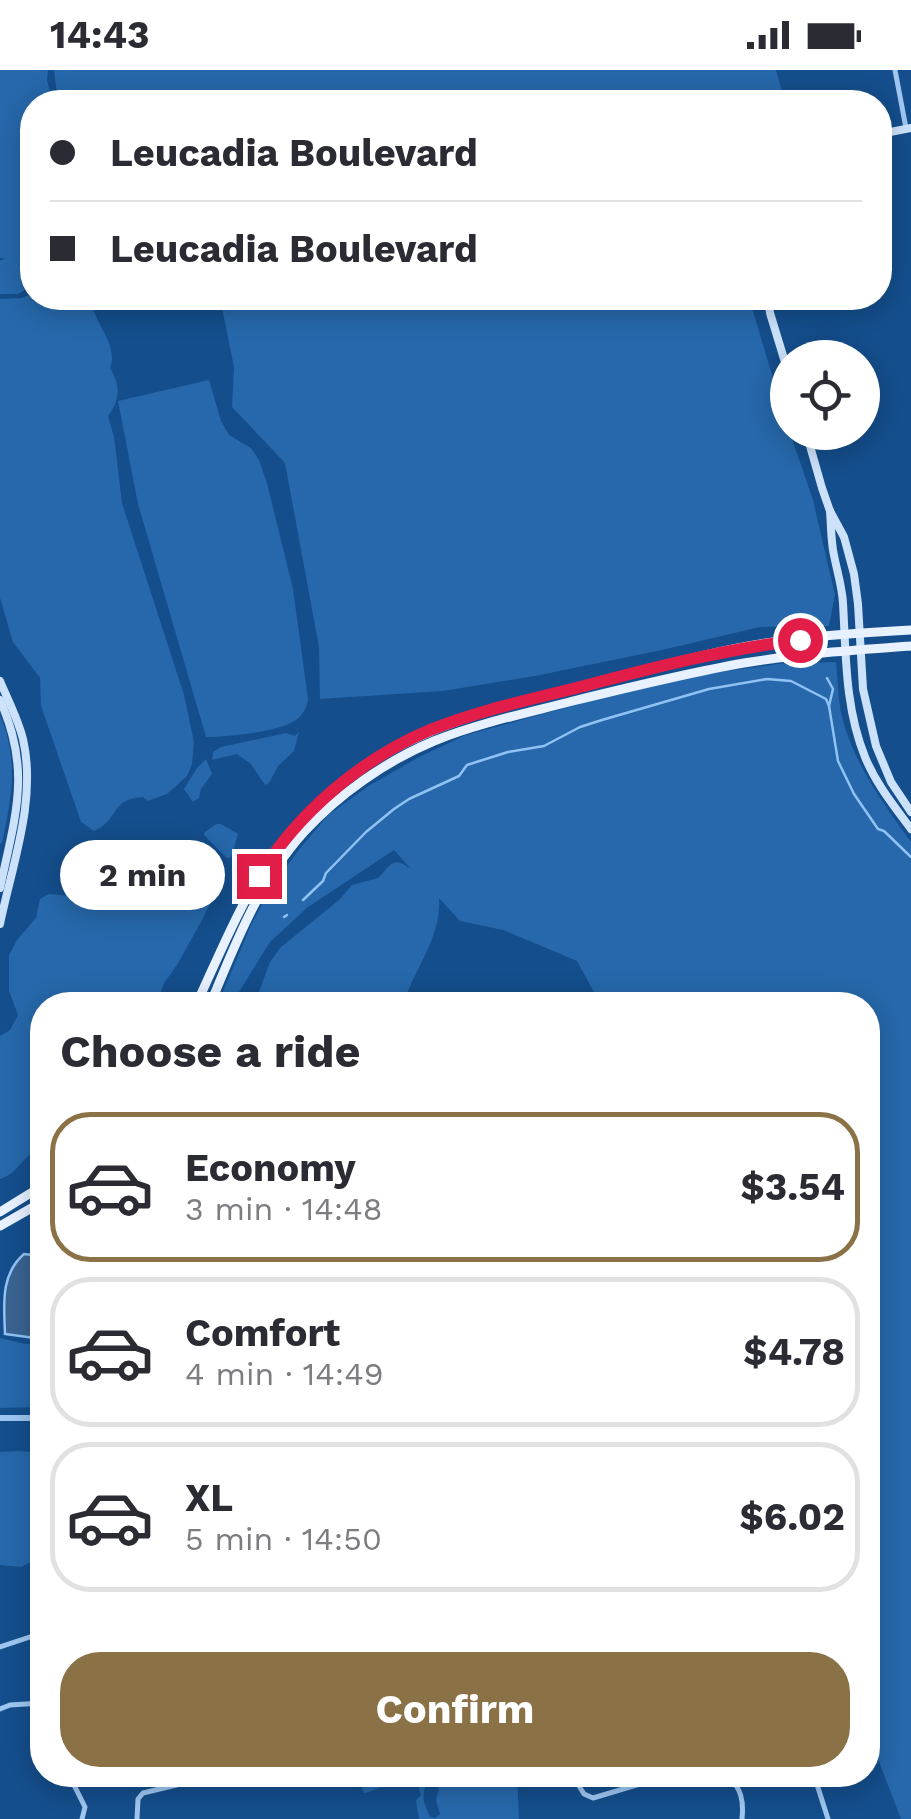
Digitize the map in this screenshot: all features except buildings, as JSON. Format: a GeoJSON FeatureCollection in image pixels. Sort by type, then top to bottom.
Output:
{"type":"FeatureCollection","features":[{"type":"Feature","properties":{"kind":"main road"},"geometry":{"type":"LineString","coordinates":[[771,310],[779,340]]}},
{"type":"Feature","properties":{"kind":"main road"},"geometry":{"type":"LineString","coordinates":[[811,450],[830,511],[850,556],[857,591],[863,689],[876,746],[911,812]]}},
{"type":"Feature","properties":{"kind":"main road"},"geometry":{"type":"LineString","coordinates":[[830,511],[856,730],[883,791],[911,829]]}},
{"type":"Feature","properties":{"kind":"main road"},"geometry":{"type":"LineString","coordinates":[[202,992],[247,895],[271,856],[324,798],[382,754],[429,731],[478,714],[650,668],[741,648],[911,630]]}},
{"type":"Feature","properties":{"kind":"main road"},"geometry":{"type":"LineString","coordinates":[[215,992],[236,941],[280,862],[305,831],[332,805],[392,762],[434,741],[653,680],[744,664],[911,646]]}},
{"type":"Feature","properties":{"kind":"main road"},"geometry":{"type":"LineString","coordinates":[[0,681],[23,741],[27,782],[0,924]]}},
{"type":"Feature","properties":{"kind":"main road"},"geometry":{"type":"LineString","coordinates":[[0,700],[16,743],[20,788],[0,888]]}},
{"type":"Feature","properties":{"kind":"main road"},"geometry":{"type":"LineString","coordinates":[[0,1212],[30,1193]]}},
{"type":"Feature","properties":{"kind":"main road"},"geometry":{"type":"LineString","coordinates":[[0,1226],[30,1209]]}},
{"type":"Feature","properties":{"kind":"street"},"geometry":{"type":"LineString","coordinates":[[894,71],[909,127]]}},
{"type":"Feature","properties":{"kind":"street"},"geometry":{"type":"LineString","coordinates":[[0,1418],[30,1418]]}},
{"type":"Feature","properties":{"kind":"street"},"geometry":{"type":"LineString","coordinates":[[0,1647],[30,1637]]}},
{"type":"Feature","properties":{"kind":"street"},"geometry":{"type":"LineString","coordinates":[[0,1709],[30,1704]]}},
{"type":"Feature","properties":{"kind":"street"},"geometry":{"type":"LineString","coordinates":[[75,1787],[84,1807],[82,1819]]}},
{"type":"Feature","properties":{"kind":"street"},"geometry":{"type":"LineString","coordinates":[[136,1819],[138,1799],[143,1793],[168,1787]]}},
{"type":"Feature","properties":{"kind":"street"},"geometry":{"type":"LineString","coordinates":[[580,1787],[593,1798],[630,1787]]}},
{"type":"Feature","properties":{"kind":"street"},"geometry":{"type":"LineString","coordinates":[[739,1787],[744,1803],[742,1819]]}},
{"type":"Feature","properties":{"kind":"street"},"geometry":{"type":"LineString","coordinates":[[818,1787],[828,1819]]}},
{"type":"Feature","properties":{"kind":"shaded area"},"geometry":{"type":"Polygon","coordinates":[[[0,70],[48,70],[50,90],[20,90],[18,294],[0,294],[0,261],[5,258],[0,258],[0,70]]]}},
{"type":"Feature","properties":{"kind":"shaded area"},"geometry":{"type":"Polygon","coordinates":[[[54,70],[776,70],[782,90],[56,90],[54,70]]]}},
{"type":"Feature","properties":{"kind":"shaded area"},"geometry":{"type":"Polygon","coordinates":[[[20,298],[20,310],[94,310],[109,342],[110,368],[118,393],[108,416],[122,503],[184,695],[194,742],[187,776],[167,794],[148,801],[143,797],[125,802],[94,831],[81,822],[41,706],[40,678],[13,642],[0,598],[0,299],[20,298]]]}},
{"type":"Feature","properties":{"kind":"shaded area"},"geometry":{"type":"Polygon","coordinates":[[[222,310],[753,310],[770,368],[770,450],[796,450],[813,500],[835,595],[829,626],[760,627],[535,676],[443,691],[320,699],[319,647],[285,463],[232,407],[234,367],[222,310]]]}},
{"type":"Feature","properties":{"kind":"shaded area"},"geometry":{"type":"Polygon","coordinates":[[[209,380],[221,421],[229,435],[251,448],[267,483],[293,589],[308,699],[301,716],[279,728],[206,737],[138,504],[118,401],[209,380]]]}},
{"type":"Feature","properties":{"kind":"shaded area"},"geometry":{"type":"Polygon","coordinates":[[[836,662],[842,717],[854,751],[911,842],[911,1819],[901,1819],[880,1764],[880,992],[594,992],[577,961],[503,930],[460,921],[439,898],[432,940],[408,992],[259,992],[270,962],[281,947],[352,885],[378,878],[396,862],[411,869],[394,850],[308,907],[270,942],[239,992],[223,992],[274,883],[327,816],[367,787],[466,735],[698,675],[785,663],[836,662]]]}},
{"type":"Feature","properties":{"kind":"shaded area"},"geometry":{"type":"Polygon","coordinates":[[[0,715],[10,748],[12,779],[0,844],[0,715]]]}},
{"type":"Feature","properties":{"kind":"shaded area"},"geometry":{"type":"Polygon","coordinates":[[[299,732],[294,751],[265,785],[251,764],[237,754],[212,760],[213,752],[221,747],[286,733],[295,736],[299,732]]]}},
{"type":"Feature","properties":{"kind":"shaded area"},"geometry":{"type":"Polygon","coordinates":[[[206,759],[212,774],[193,802],[184,789],[206,759]]]}},
{"type":"Feature","properties":{"kind":"shaded area"},"geometry":{"type":"Polygon","coordinates":[[[216,824],[238,834],[231,857],[227,858],[204,835],[216,824]]]}},
{"type":"Feature","properties":{"kind":"shaded area"},"geometry":{"type":"Polygon","coordinates":[[[206,846],[223,863],[224,871],[201,922],[161,992],[30,992],[30,1155],[0,1179],[0,1036],[10,1030],[18,1015],[9,991],[9,955],[36,918],[40,899],[49,894],[71,896],[73,892],[109,901],[133,891],[140,900],[177,892],[197,866],[206,846]]]}},
{"type":"Feature","properties":{"kind":"shaded area"},"geometry":{"type":"Polygon","coordinates":[[[24,1254],[30,1255],[30,1337],[5,1334],[7,1281],[24,1254]]]}},
{"type":"Feature","properties":{"kind":"shaded area"},"geometry":{"type":"Polygon","coordinates":[[[0,1338],[30,1344],[30,1407],[0,1408],[0,1338]]]}},
{"type":"Feature","properties":{"kind":"shaded area"},"geometry":{"type":"Polygon","coordinates":[[[0,1452],[30,1452],[30,1562],[21,1567],[0,1565],[0,1452]]]}},
{"type":"Feature","properties":{"kind":"shaded area"},"geometry":{"type":"Polygon","coordinates":[[[419,1787],[426,1787],[425,1804],[430,1817],[435,1818],[440,1814],[438,1787],[518,1787],[519,1819],[419,1819],[416,1801],[421,1795],[419,1787]]]}},
{"type":"Feature","properties":{"kind":"waterway"},"geometry":{"type":"LineString","coordinates":[[827,678],[833,689],[829,706],[838,761],[878,829],[911,857]]}},
{"type":"Feature","properties":{"kind":"waterway"},"geometry":{"type":"LineString","coordinates":[[303,900],[366,832],[409,799],[459,776],[467,765],[544,746],[580,727],[709,689],[767,679],[791,681],[826,699],[829,706]]}},
{"type":"Feature","properties":{"kind":"route"},"geometry":{"type":"LineString","coordinates":[[259,876],[271,856],[324,798],[382,754],[429,731],[650,668],[800,640]]}}]}
